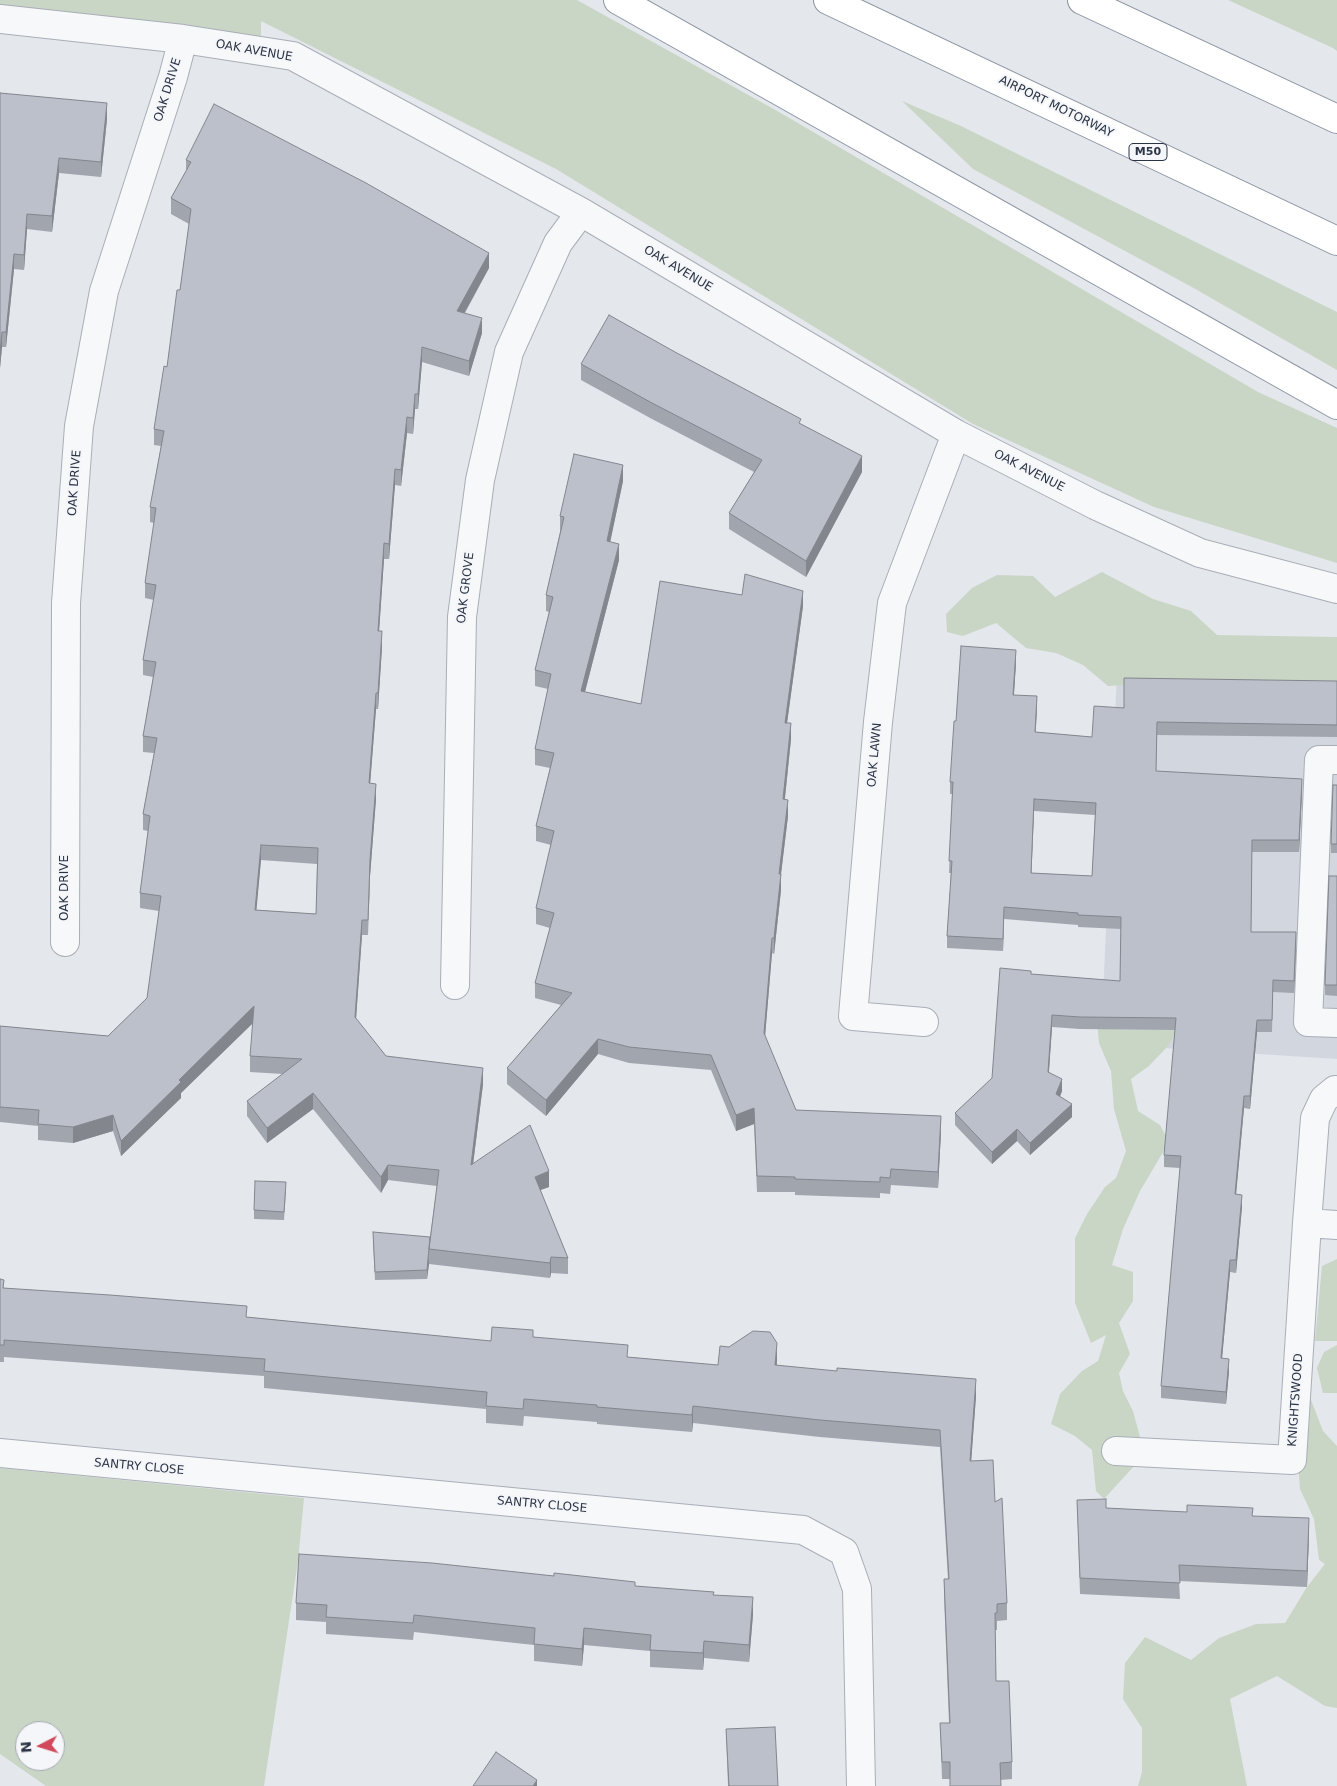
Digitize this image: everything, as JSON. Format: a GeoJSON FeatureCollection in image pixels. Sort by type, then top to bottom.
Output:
{"type":"FeatureCollection","features":[{"type":"Feature","properties":{"kind":"highway"},"geometry":{"type":"LineString","coordinates":[[618,0],[1337,405]]}},
{"type":"Feature","properties":{"kind":"highway","name":"AIRPORT MOTORWAY"},"geometry":{"type":"LineString","coordinates":[[828,0],[1337,241]]}},
{"type":"Feature","properties":{"kind":"highway"},"geometry":{"type":"LineString","coordinates":[[1082,0],[1337,119]]}},
{"type":"Feature","properties":{"kind":"street","name":"OAK AVENUE"},"geometry":{"type":"LineString","coordinates":[[0,19],[183,39],[293,56],[581,212],[956,434],[1095,505],[1200,553],[1337,589]]}},
{"type":"Feature","properties":{"kind":"street","name":"OAK DRIVE"},"geometry":{"type":"LineString","coordinates":[[65,942],[66,603],[79,426],[104,291],[173,77],[183,39]]}},
{"type":"Feature","properties":{"kind":"street","name":"OAK GROVE"},"geometry":{"type":"LineString","coordinates":[[455,986],[462,617],[480,480],[509,352],[558,243],[581,212]]}},
{"type":"Feature","properties":{"kind":"street","name":"OAK LAWN"},"geometry":{"type":"LineString","coordinates":[[924,1022],[853,1016],[878,722],[892,603],[956,434]]}},
{"type":"Feature","properties":{"kind":"street"},"geometry":{"type":"LineString","coordinates":[[1337,760],[1319,760],[1308,1022],[1337,1023]]}},
{"type":"Feature","properties":{"kind":"street","name":"KNIGHTSWOOD"},"geometry":{"type":"LineString","coordinates":[[1116,1451],[1292,1460],[1315,1118],[1324,1099],[1335,1090]]}},
{"type":"Feature","properties":{"kind":"street"},"geometry":{"type":"LineString","coordinates":[[1307,1224],[1337,1225]]}},
{"type":"Feature","properties":{"kind":"street","name":"SANTRY CLOSE"},"geometry":{"type":"LineString","coordinates":[[0,1454],[803,1530],[844,1552],[857,1590],[861,1786]]}},
{"type":"Feature","properties":{"kind":"shaded area"},"geometry":{"type":"Polygon","coordinates":[[[1337,668],[1337,1059],[1101,1044],[1117,672],[1337,668]]]}},
{"type":"Feature","properties":{"kind":"green space"},"geometry":{"type":"Polygon","coordinates":[[[0,0],[577,0],[779,112],[1258,392],[1337,428],[1337,563],[1154,507],[973,424],[556,169],[261,21],[261,38],[0,7],[0,0]]]}},
{"type":"Feature","properties":{"kind":"green space"},"geometry":{"type":"Polygon","coordinates":[[[1228,0],[1337,0],[1337,51],[1333,48],[1228,0]]]}},
{"type":"Feature","properties":{"kind":"green space"},"geometry":{"type":"Polygon","coordinates":[[[902,101],[961,126],[1337,312],[1337,370],[1190,286],[973,169],[902,101]]]}},
{"type":"Feature","properties":{"kind":"green space"},"geometry":{"type":"Polygon","coordinates":[[[1102,572],[1153,599],[1191,611],[1217,635],[1337,637],[1337,686],[1156,683],[1108,686],[1083,665],[1056,653],[1026,648],[996,623],[963,636],[947,632],[946,614],[972,588],[997,575],[1033,576],[1055,597],[1102,572]]]}},
{"type":"Feature","properties":{"kind":"green space"},"geometry":{"type":"Polygon","coordinates":[[[1097,1019],[1120,1030],[1178,1030],[1167,1047],[1149,1066],[1131,1079],[1138,1111],[1160,1125],[1169,1142],[1140,1191],[1123,1229],[1112,1265],[1133,1272],[1133,1301],[1119,1323],[1130,1354],[1119,1373],[1123,1391],[1133,1411],[1140,1437],[1135,1465],[1104,1499],[1096,1491],[1092,1450],[1075,1436],[1051,1424],[1060,1394],[1082,1371],[1098,1361],[1106,1335],[1091,1343],[1075,1303],[1075,1238],[1087,1214],[1105,1187],[1116,1178],[1126,1151],[1114,1109],[1111,1071],[1099,1043],[1097,1019]]]}},
{"type":"Feature","properties":{"kind":"green space"},"geometry":{"type":"Polygon","coordinates":[[[1337,1259],[1337,1341],[1315,1341],[1322,1266],[1337,1259]]]}},
{"type":"Feature","properties":{"kind":"green space"},"geometry":{"type":"Polygon","coordinates":[[[1337,1345],[1337,1393],[1323,1393],[1317,1368],[1324,1352],[1337,1345]]]}},
{"type":"Feature","properties":{"kind":"green space"},"geometry":{"type":"Polygon","coordinates":[[[1311,1400],[1323,1431],[1337,1446],[1337,1708],[1325,1706],[1277,1676],[1230,1699],[1247,1786],[1138,1786],[1142,1772],[1142,1728],[1123,1699],[1125,1663],[1145,1637],[1191,1660],[1219,1638],[1256,1624],[1285,1623],[1307,1587],[1325,1564],[1319,1560],[1314,1519],[1300,1489],[1299,1444],[1303,1408],[1311,1400]]]}},
{"type":"Feature","properties":{"kind":"green space"},"geometry":{"type":"Polygon","coordinates":[[[0,1468],[304,1498],[298,1561],[264,1786],[46,1786],[24,1771],[65,1771],[65,1721],[15,1721],[15,1764],[0,1754],[0,1468]]]}},
{"type":"Feature","properties":{"kind":"building"},"geometry":{"type":"Polygon","coordinates":[[[0,93],[107,103],[101,162],[59,158],[52,216],[27,214],[24,255],[14,254],[6,332],[2,332],[0,353],[0,93]]]}},
{"type":"Feature","properties":{"kind":"building"},"geometry":{"type":"Polygon","coordinates":[[[214,104],[366,183],[489,253],[457,311],[482,318],[469,361],[422,347],[418,394],[415,394],[413,418],[407,417],[401,470],[395,469],[389,544],[384,543],[378,631],[382,631],[369,783],[376,784],[370,860],[368,920],[362,920],[355,1017],[386,1056],[483,1068],[471,1165],[530,1125],[549,1171],[535,1177],[568,1258],[551,1257],[550,1263],[429,1249],[439,1170],[388,1165],[381,1177],[313,1093],[267,1128],[247,1101],[302,1059],[250,1056],[254,1006],[121,1141],[113,1115],[73,1127],[38,1124],[39,1110],[0,1107],[0,1026],[108,1036],[147,998],[161,896],[140,893],[150,816],[143,814],[157,738],[143,736],[156,662],[143,660],[156,585],[145,583],[156,508],[150,507],[164,431],[154,429],[164,366],[167,367],[177,290],[180,290],[191,209],[171,198],[191,162],[186,160],[214,104]],[[261,845],[255,910],[316,914],[318,848],[261,845]]]}},
{"type":"Feature","properties":{"kind":"building"},"geometry":{"type":"Polygon","coordinates":[[[609,315],[801,419],[799,423],[862,456],[806,561],[729,513],[762,460],[581,364],[609,315]]]}},
{"type":"Feature","properties":{"kind":"building"},"geometry":{"type":"Polygon","coordinates":[[[574,454],[623,465],[607,541],[619,544],[581,691],[641,704],[660,581],[742,595],[745,574],[803,591],[785,723],[791,723],[783,799],[788,800],[774,938],[772,938],[764,1033],[796,1110],[941,1116],[938,1172],[891,1169],[890,1178],[880,1177],[880,1182],[757,1176],[754,1108],[736,1115],[711,1055],[629,1047],[598,1039],[546,1100],[507,1068],[572,993],[535,983],[554,913],[536,908],[554,831],[536,826],[554,753],[535,749],[551,674],[535,670],[553,597],[546,595],[564,517],[560,516],[574,454]]]}},
{"type":"Feature","properties":{"kind":"building"},"geometry":{"type":"Polygon","coordinates":[[[961,646],[1016,650],[1013,695],[1037,696],[1035,732],[1092,737],[1094,706],[1124,708],[1124,678],[1337,681],[1337,725],[1157,722],[1156,771],[1302,779],[1299,840],[1252,840],[1251,932],[1296,932],[1294,981],[1273,980],[1272,1020],[1257,1020],[1250,1096],[1244,1096],[1235,1194],[1242,1195],[1236,1260],[1230,1260],[1221,1358],[1229,1359],[1226,1392],[1161,1386],[1181,1156],[1164,1155],[1176,1018],[1052,1015],[1048,1072],[1062,1079],[1056,1094],[1072,1104],[1030,1143],[1017,1129],[992,1152],[955,1113],[992,1078],[1000,968],[1031,971],[1031,974],[1120,981],[1121,917],[1078,915],[1078,913],[1004,907],[1003,939],[947,936],[952,861],[949,861],[953,782],[950,782],[954,721],[956,721],[961,646]],[[1034,799],[1031,873],[1092,876],[1096,803],[1034,799]]]}},
{"type":"Feature","properties":{"kind":"building"},"geometry":{"type":"Polygon","coordinates":[[[1333,785],[1337,785],[1337,844],[1331,844],[1333,785]]]}},
{"type":"Feature","properties":{"kind":"building"},"geometry":{"type":"Polygon","coordinates":[[[1329,876],[1337,876],[1337,985],[1325,985],[1329,876]]]}},
{"type":"Feature","properties":{"kind":"building"},"geometry":{"type":"Polygon","coordinates":[[[255,1181],[286,1182],[284,1212],[254,1210],[255,1181]]]}},
{"type":"Feature","properties":{"kind":"building"},"geometry":{"type":"Polygon","coordinates":[[[373,1232],[430,1237],[427,1270],[375,1272],[373,1232]]]}},
{"type":"Feature","properties":{"kind":"building"},"geometry":{"type":"Polygon","coordinates":[[[0,1279],[4,1280],[3,1288],[247,1306],[246,1317],[491,1341],[492,1327],[533,1330],[533,1337],[628,1345],[627,1357],[718,1365],[720,1346],[729,1347],[753,1331],[770,1332],[777,1343],[775,1365],[837,1371],[837,1368],[976,1379],[970,1461],[993,1460],[995,1502],[1002,1498],[1007,1603],[997,1604],[997,1613],[995,1613],[996,1681],[1009,1681],[1012,1762],[1000,1763],[1001,1786],[950,1786],[950,1762],[942,1762],[940,1723],[950,1723],[944,1579],[949,1579],[940,1430],[820,1420],[693,1406],[692,1415],[524,1399],[523,1409],[486,1406],[487,1392],[264,1371],[265,1359],[4,1340],[4,1345],[0,1345],[0,1279]]]}},
{"type":"Feature","properties":{"kind":"building"},"geometry":{"type":"Polygon","coordinates":[[[1106,1499],[1106,1508],[1187,1512],[1187,1505],[1233,1507],[1253,1508],[1252,1516],[1309,1518],[1307,1571],[1179,1565],[1180,1583],[1080,1578],[1077,1500],[1106,1499]]]}},
{"type":"Feature","properties":{"kind":"building"},"geometry":{"type":"Polygon","coordinates":[[[299,1554],[432,1563],[554,1576],[554,1573],[635,1582],[635,1586],[714,1592],[713,1595],[753,1597],[749,1645],[704,1641],[703,1653],[650,1650],[651,1635],[584,1628],[582,1649],[534,1644],[535,1628],[414,1615],[413,1623],[326,1617],[327,1605],[296,1603],[299,1554]]]}},
{"type":"Feature","properties":{"kind":"building"},"geometry":{"type":"Polygon","coordinates":[[[775,1727],[778,1786],[729,1786],[726,1729],[775,1727]]]}},
{"type":"Feature","properties":{"kind":"building"},"geometry":{"type":"Polygon","coordinates":[[[496,1752],[537,1780],[533,1786],[473,1786],[496,1752]]]}}]}
